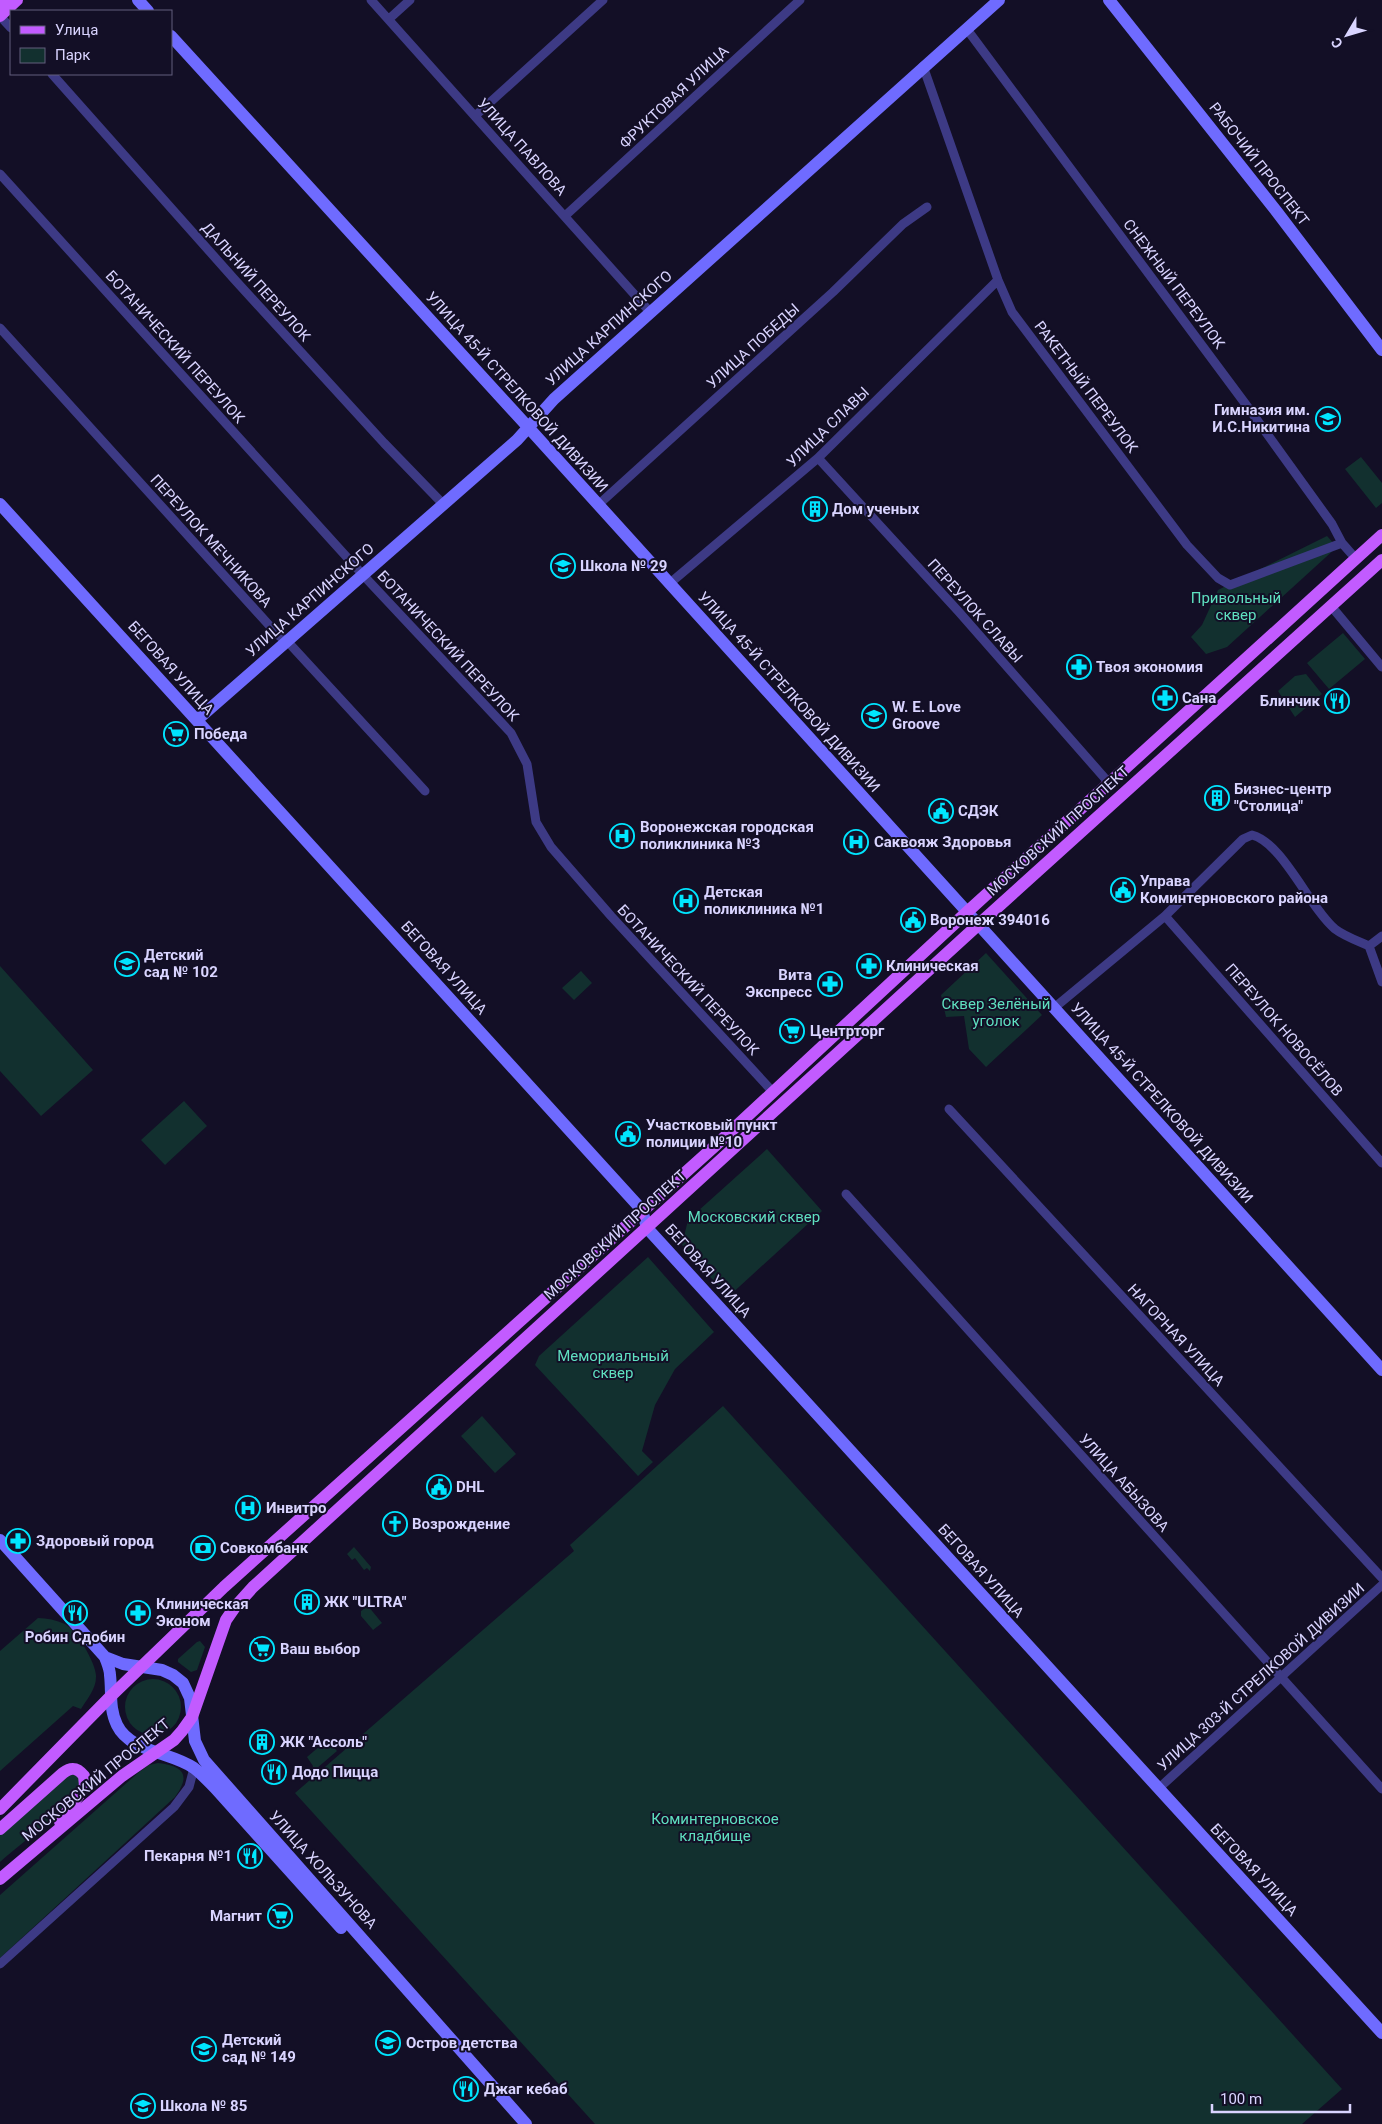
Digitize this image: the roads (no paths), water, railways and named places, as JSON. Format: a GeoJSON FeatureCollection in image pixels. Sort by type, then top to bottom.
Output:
{"type":"FeatureCollection","features":[{"type":"Feature","properties":{"kind":"main road"},"geometry":{"type":"LineString","coordinates":[[0,3],[3,0]]}},
{"type":"Feature","properties":{"kind":"main road"},"geometry":{"type":"LineString","coordinates":[[0,16],[17,0]]}},
{"type":"Feature","properties":{"kind":"main road","name":"МОСКОВСКИЙ ПРОСПЕКТ"},"geometry":{"type":"LineString","coordinates":[[0,1809],[111,1696],[224,1587],[774,1092],[966,913],[1382,535]]}},
{"type":"Feature","properties":{"kind":"main road","name":"МОСКОВСКИЙ ПРОСПЕКТ"},"geometry":{"type":"LineString","coordinates":[[0,1879],[122,1776],[174,1740],[192,1717],[226,1620],[241,1600],[978,925],[1382,560]]}},
{"type":"Feature","properties":{"kind":"main road"},"geometry":{"type":"LineString","coordinates":[[0,1829],[62,1773],[77,1769],[86,1781],[82,1792],[44,1842]]}},
{"type":"Feature","properties":{"kind":"street"},"geometry":{"type":"LineString","coordinates":[[138,0],[147,10]]}},
{"type":"Feature","properties":{"kind":"street","name":"УЛИЦА ПАВЛОВА"},"geometry":{"type":"LineString","coordinates":[[371,0],[566,215],[651,313]]}},
{"type":"Feature","properties":{"kind":"street"},"geometry":{"type":"LineString","coordinates":[[389,20],[410,0]]}},
{"type":"Feature","properties":{"kind":"street"},"geometry":{"type":"LineString","coordinates":[[475,116],[603,0]]}},
{"type":"Feature","properties":{"kind":"street","name":"ФРУКТОВАЯ УЛИЦА"},"geometry":{"type":"LineString","coordinates":[[566,215],[800,0]]}},
{"type":"Feature","properties":{"kind":"street","name":"УЛИЦА КАРПИНСКОГО"},"geometry":{"type":"LineString","coordinates":[[197,720],[517,440],[554,399],[923,66],[999,0]]}},
{"type":"Feature","properties":{"kind":"street","name":"РАБОЧИЙ ПРОСПЕКТ"},"geometry":{"type":"LineString","coordinates":[[1109,0],[1277,212],[1382,350]]}},
{"type":"Feature","properties":{"kind":"street"},"geometry":{"type":"LineString","coordinates":[[0,16],[10,27]]}},
{"type":"Feature","properties":{"kind":"street","name":"СНЕЖНЫЙ ПЕРЕУЛОК"},"geometry":{"type":"LineString","coordinates":[[966,28],[1247,406],[1332,524],[1342,543],[1356,559]]}},
{"type":"Feature","properties":{"kind":"street","name":"УЛИЦА 45-Й СТРЕЛКОВОЙ ДИВИЗИИ"},"geometry":{"type":"LineString","coordinates":[[172,37],[528,427],[966,913],[1382,1370]]}},
{"type":"Feature","properties":{"kind":"street","name":"РАКЕТНЫЙ ПЕРЕУЛОК"},"geometry":{"type":"LineString","coordinates":[[923,66],[998,280],[1012,312],[1187,545],[1218,578],[1230,585],[1342,543]]}},
{"type":"Feature","properties":{"kind":"street","name":"ДАЛЬНИЙ ПЕРЕУЛОК"},"geometry":{"type":"LineString","coordinates":[[53,75],[261,308],[384,443],[444,505]]}},
{"type":"Feature","properties":{"kind":"street","name":"БОТАНИЧЕСКИЙ ПЕРЕУЛОК"},"geometry":{"type":"LineString","coordinates":[[0,174],[363,575],[511,734],[527,764],[536,822],[551,847],[611,916],[774,1092]]}},
{"type":"Feature","properties":{"kind":"street","name":"УЛИЦА ПОБЕДЫ"},"geometry":{"type":"LineString","coordinates":[[598,505],[833,292],[903,224],[927,207]]}},
{"type":"Feature","properties":{"kind":"street","name":"УЛИЦА СЛАВЫ"},"geometry":{"type":"LineString","coordinates":[[669,584],[818,458],[998,280]]}},
{"type":"Feature","properties":{"kind":"street","name":"ПЕРЕУЛОК МЕЧНИКОВА"},"geometry":{"type":"LineString","coordinates":[[0,328],[278,635],[288,642],[425,792]]}},
{"type":"Feature","properties":{"kind":"street","name":"ПЕРЕУЛОК СЛАВЫ"},"geometry":{"type":"LineString","coordinates":[[818,458],[959,612],[1109,783]]}},
{"type":"Feature","properties":{"kind":"street","name":"БЕГОВАЯ УЛИЦА"},"geometry":{"type":"LineString","coordinates":[[0,504],[642,1210],[647,1228],[1382,2033]]}},
{"type":"Feature","properties":{"kind":"street"},"geometry":{"type":"LineString","coordinates":[[1319,592],[1382,668]]}},
{"type":"Feature","properties":{"kind":"street"},"geometry":{"type":"LineString","coordinates":[[1054,1008],[1165,916],[1243,839],[1252,835],[1260,837],[1278,855],[1335,929],[1369,946],[1382,982]]}},
{"type":"Feature","properties":{"kind":"street","name":"ПЕРЕУЛОК НОВОСЁЛОВ"},"geometry":{"type":"LineString","coordinates":[[1165,916],[1382,1163]]}},
{"type":"Feature","properties":{"kind":"street"},"geometry":{"type":"LineString","coordinates":[[1369,946],[1382,936]]}},
{"type":"Feature","properties":{"kind":"street","name":"НАГОРНАЯ УЛИЦА"},"geometry":{"type":"LineString","coordinates":[[949,1109],[1382,1578]]}},
{"type":"Feature","properties":{"kind":"street","name":"УЛИЦА АБЫЗОВА"},"geometry":{"type":"LineString","coordinates":[[846,1194],[1382,1789]]}},
{"type":"Feature","properties":{"kind":"street","name":"УЛИЦА ХОЛЬЗУНОВА"},"geometry":{"type":"LineString","coordinates":[[0,1540],[105,1657],[110,1674],[112,1713],[118,1727],[128,1738],[141,1746],[177,1759],[194,1768],[216,1789],[517,2124]]}},
{"type":"Feature","properties":{"kind":"street","name":"УЛИЦА 303-Й СТРЕЛКОВОЙ ДИВИЗИИ"},"geometry":{"type":"LineString","coordinates":[[1158,1789],[1382,1584]]}},
{"type":"Feature","properties":{"kind":"street","name":"УЛИЦА ХОЛЬЗУНОВА"},"geometry":{"type":"LineString","coordinates":[[105,1657],[123,1664],[162,1670],[173,1675],[183,1683],[190,1698],[195,1741],[204,1760],[526,2124]]}},
{"type":"Feature","properties":{"kind":"street"},"geometry":{"type":"LineString","coordinates":[[0,1964],[174,1807],[189,1787],[194,1768]]}},
{"type":"Feature","properties":{"kind":"place","name":"Гимназия им. И.С.Никитина"},"geometry":{"type":"Point","coordinates":[1328,419]}},
{"type":"Feature","properties":{"kind":"place","name":"Дом ученых"},"geometry":{"type":"Point","coordinates":[815,509]}},
{"type":"Feature","properties":{"kind":"place","name":"Школа № 29"},"geometry":{"type":"Point","coordinates":[563,566]}},
{"type":"Feature","properties":{"kind":"place","name":"Твоя экономия"},"geometry":{"type":"Point","coordinates":[1079,667]}},
{"type":"Feature","properties":{"kind":"place","name":"Сана"},"geometry":{"type":"Point","coordinates":[1165,698]}},
{"type":"Feature","properties":{"kind":"place","name":"Блинчик"},"geometry":{"type":"Point","coordinates":[1337,701]}},
{"type":"Feature","properties":{"kind":"place","name":"W. E. Love Groove"},"geometry":{"type":"Point","coordinates":[874,716]}},
{"type":"Feature","properties":{"kind":"place","name":"Победа"},"geometry":{"type":"Point","coordinates":[176,734]}},
{"type":"Feature","properties":{"kind":"place","name":"Бизнес-центр \"Столица\""},"geometry":{"type":"Point","coordinates":[1217,798]}},
{"type":"Feature","properties":{"kind":"place","name":"СДЭК"},"geometry":{"type":"Point","coordinates":[941,811]}},
{"type":"Feature","properties":{"kind":"place","name":"Воронежская городская поликлиника №3"},"geometry":{"type":"Point","coordinates":[622,836]}},
{"type":"Feature","properties":{"kind":"place","name":"Саквояж Здоровья"},"geometry":{"type":"Point","coordinates":[856,842]}},
{"type":"Feature","properties":{"kind":"place","name":"Управа Коминтерновского района"},"geometry":{"type":"Point","coordinates":[1123,890]}},
{"type":"Feature","properties":{"kind":"place","name":"Детская поликлиника №1"},"geometry":{"type":"Point","coordinates":[686,901]}},
{"type":"Feature","properties":{"kind":"place","name":"Воронеж 394016"},"geometry":{"type":"Point","coordinates":[913,920]}},
{"type":"Feature","properties":{"kind":"place","name":"Детский сад № 102"},"geometry":{"type":"Point","coordinates":[127,964]}},
{"type":"Feature","properties":{"kind":"place","name":"Клиническая"},"geometry":{"type":"Point","coordinates":[869,966]}},
{"type":"Feature","properties":{"kind":"place","name":"Вита Экспресс"},"geometry":{"type":"Point","coordinates":[830,984]}},
{"type":"Feature","properties":{"kind":"place","name":"Центрторг"},"geometry":{"type":"Point","coordinates":[792,1031]}},
{"type":"Feature","properties":{"kind":"place","name":"Участковый пункт полиции №10"},"geometry":{"type":"Point","coordinates":[628,1134]}},
{"type":"Feature","properties":{"kind":"place","name":"DHL"},"geometry":{"type":"Point","coordinates":[439,1487]}},
{"type":"Feature","properties":{"kind":"place","name":"Инвитро"},"geometry":{"type":"Point","coordinates":[248,1508]}},
{"type":"Feature","properties":{"kind":"place","name":"Возрождение"},"geometry":{"type":"Point","coordinates":[395,1524]}},
{"type":"Feature","properties":{"kind":"place","name":"Здоровый город"},"geometry":{"type":"Point","coordinates":[18,1541]}},
{"type":"Feature","properties":{"kind":"place","name":"Совкомбанк"},"geometry":{"type":"Point","coordinates":[203,1548]}},
{"type":"Feature","properties":{"kind":"place","name":"ЖК \"ULTRA\""},"geometry":{"type":"Point","coordinates":[307,1602]}},
{"type":"Feature","properties":{"kind":"place","name":"Робин Сдобин"},"geometry":{"type":"Point","coordinates":[75,1613]}},
{"type":"Feature","properties":{"kind":"place","name":"Клиническая Эконом"},"geometry":{"type":"Point","coordinates":[138,1613]}},
{"type":"Feature","properties":{"kind":"place","name":"Ваш выбор"},"geometry":{"type":"Point","coordinates":[262,1649]}},
{"type":"Feature","properties":{"kind":"place","name":"ЖК \"Ассоль\""},"geometry":{"type":"Point","coordinates":[262,1742]}},
{"type":"Feature","properties":{"kind":"place","name":"Додо Пицца"},"geometry":{"type":"Point","coordinates":[274,1772]}},
{"type":"Feature","properties":{"kind":"place","name":"Пекарня №1"},"geometry":{"type":"Point","coordinates":[250,1856]}},
{"type":"Feature","properties":{"kind":"place","name":"Магнит"},"geometry":{"type":"Point","coordinates":[280,1916]}},
{"type":"Feature","properties":{"kind":"place","name":"Остров детства"},"geometry":{"type":"Point","coordinates":[388,2043]}},
{"type":"Feature","properties":{"kind":"place","name":"Детский сад № 149"},"geometry":{"type":"Point","coordinates":[204,2049]}},
{"type":"Feature","properties":{"kind":"place","name":"Джаг кебаб"},"geometry":{"type":"Point","coordinates":[466,2089]}},
{"type":"Feature","properties":{"kind":"place","name":"Школа № 85"},"geometry":{"type":"Point","coordinates":[143,2106]}},
{"type":"Feature","properties":{"kind":"park label","name":"Привольный сквер"},"geometry":{"type":"Point","coordinates":[1236,606]}},
{"type":"Feature","properties":{"kind":"park label","name":"Сквер Зелёный уголок"},"geometry":{"type":"Point","coordinates":[996,1012]}},
{"type":"Feature","properties":{"kind":"park label","name":"Московский сквер"},"geometry":{"type":"Point","coordinates":[754,1217]}},
{"type":"Feature","properties":{"kind":"park label","name":"Мемориальный сквер"},"geometry":{"type":"Point","coordinates":[613,1364]}},
{"type":"Feature","properties":{"kind":"park label","name":"Коминтерновское кладбище"},"geometry":{"type":"Point","coordinates":[715,1828]}}]}
